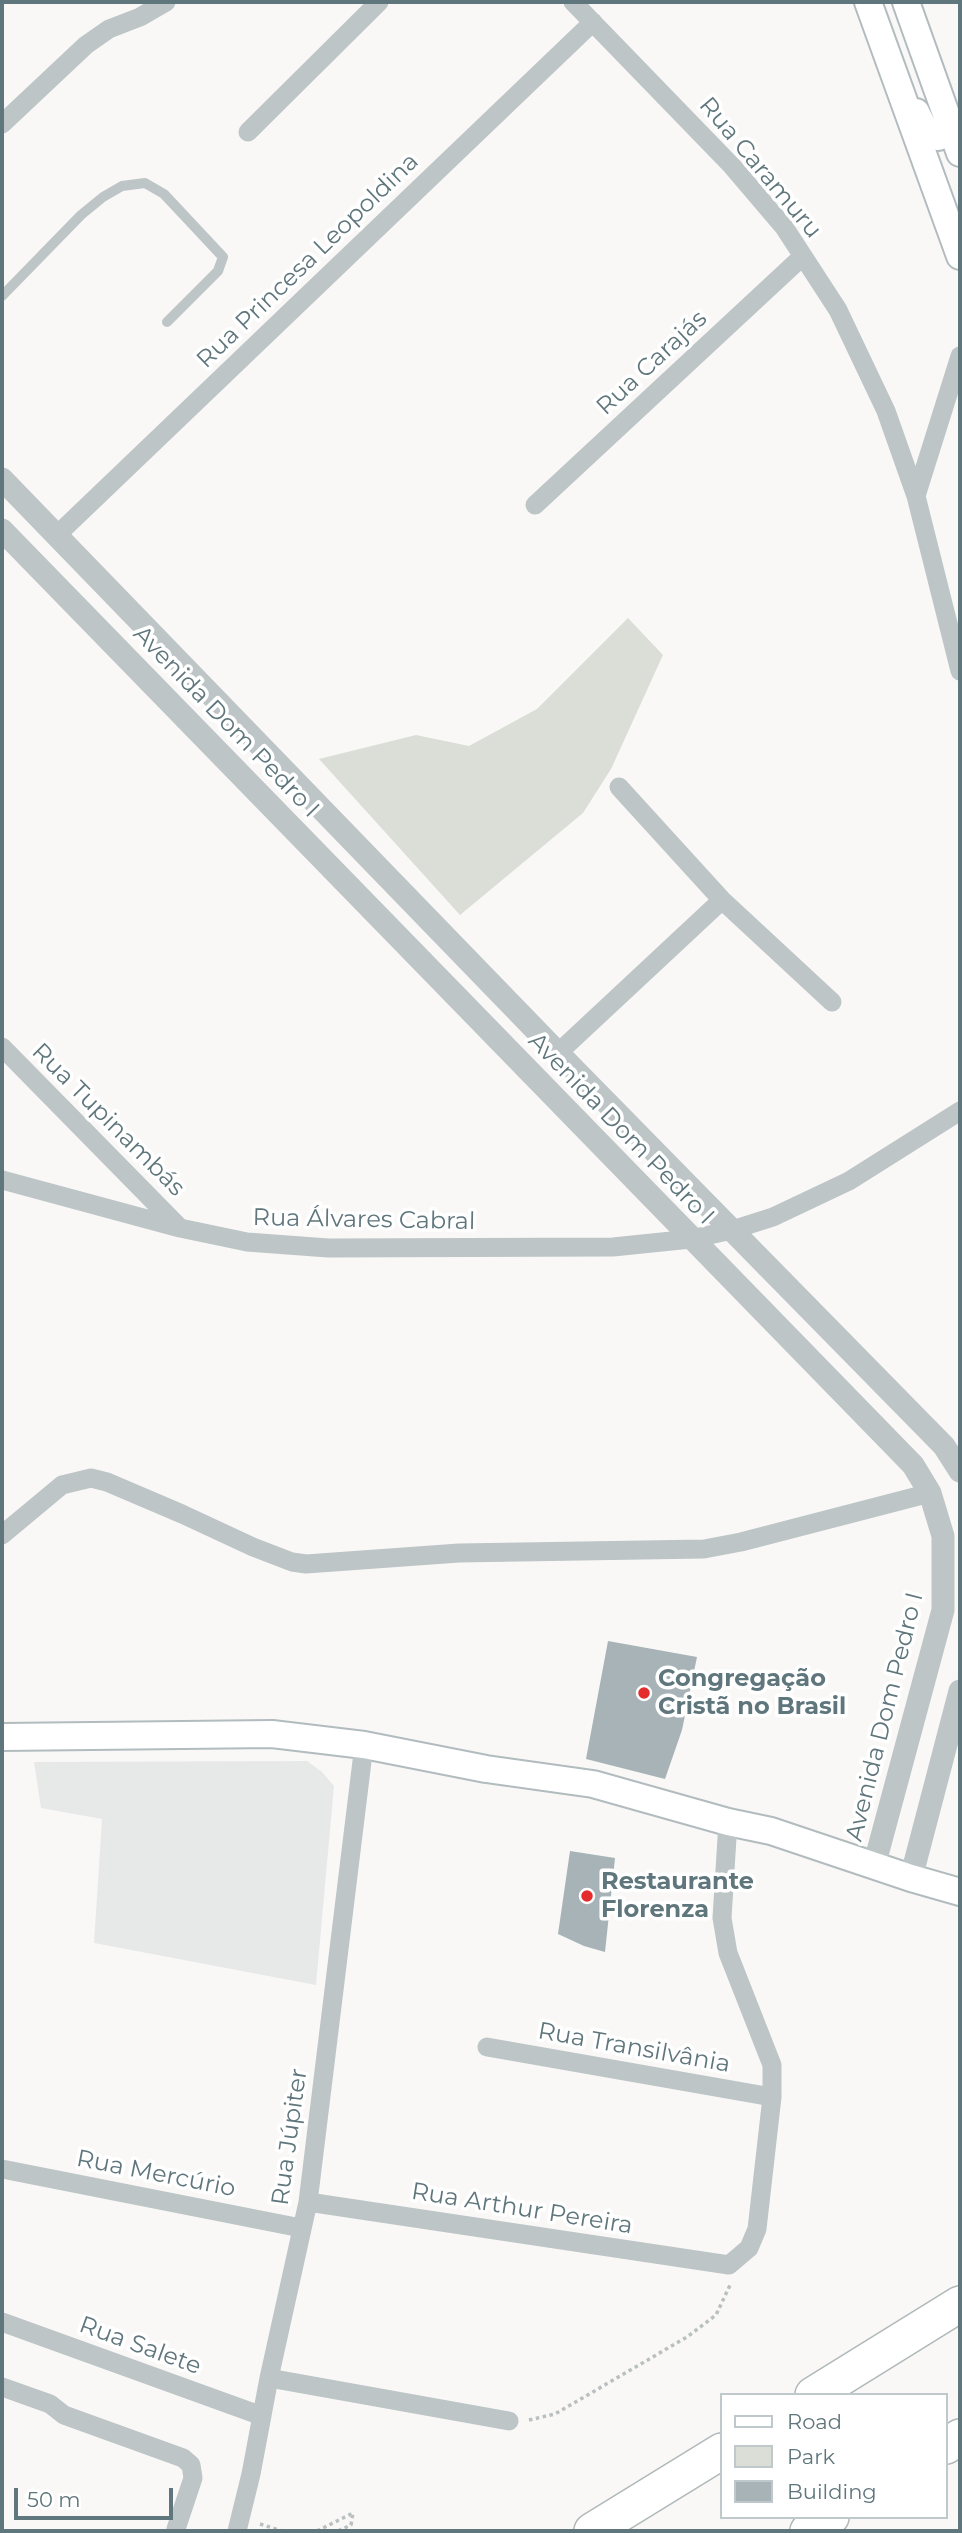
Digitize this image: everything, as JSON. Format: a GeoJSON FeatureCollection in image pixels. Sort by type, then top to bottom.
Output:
{"type":"FeatureCollection","features":[{"type":"Feature","properties":{"kind":"highway"},"geometry":{"type":"LineString","coordinates":[[816,2393],[960,2304]]}},
{"type":"Feature","properties":{"kind":"highway"},"geometry":{"type":"LineString","coordinates":[[592,2531],[720,2452]]}},
{"type":"Feature","properties":{"kind":"highway"},"geometry":{"type":"LineString","coordinates":[[808,2531],[828,2519]]}},
{"type":"Feature","properties":{"kind":"main road"},"geometry":{"type":"LineString","coordinates":[[868,2],[960,257]]}},
{"type":"Feature","properties":{"kind":"main road"},"geometry":{"type":"LineString","coordinates":[[877,2],[926,132],[938,137],[958,138],[906,2]]}},
{"type":"Feature","properties":{"kind":"main road"},"geometry":{"type":"LineString","coordinates":[[2,1737],[272,1734],[364,1745],[486,1769],[593,1784],[728,1822],[771,1831],[960,1892]]}},
{"type":"Feature","properties":{"kind":"street"},"geometry":{"type":"LineString","coordinates":[[2,124],[86,45],[109,29],[140,18],[166,2]]}},
{"type":"Feature","properties":{"kind":"street"},"geometry":{"type":"LineString","coordinates":[[248,132],[379,2]]}},
{"type":"Feature","properties":{"kind":"street","name":"Rua Caramuru"},"geometry":{"type":"LineString","coordinates":[[573,2],[732,166],[784,227],[838,310],[886,411],[916,496],[960,671]]}},
{"type":"Feature","properties":{"kind":"street","name":"Rua Princesa Leopoldina"},"geometry":{"type":"LineString","coordinates":[[57,535],[593,22]]}},
{"type":"Feature","properties":{"kind":"street","name":"Rua Carajás"},"geometry":{"type":"LineString","coordinates":[[535,505],[803,256]]}},
{"type":"Feature","properties":{"kind":"street"},"geometry":{"type":"LineString","coordinates":[[916,496],[960,356]]}},
{"type":"Feature","properties":{"kind":"street","name":"Avenida Dom Pedro I"},"geometry":{"type":"LineString","coordinates":[[2,479],[558,1053],[944,1446],[960,1471]]}},
{"type":"Feature","properties":{"kind":"street","name":"Avenida Dom Pedro I"},"geometry":{"type":"LineString","coordinates":[[2,530],[913,1465],[952,1532],[943,1611],[874,1866]]}},
{"type":"Feature","properties":{"kind":"street"},"geometry":{"type":"LineString","coordinates":[[172,705],[197,680]]}},
{"type":"Feature","properties":{"kind":"street"},"geometry":{"type":"LineString","coordinates":[[619,787],[722,900],[832,1002]]}},
{"type":"Feature","properties":{"kind":"street"},"geometry":{"type":"LineString","coordinates":[[558,1053],[722,900]]}},
{"type":"Feature","properties":{"kind":"street","name":"Rua Tupinambás"},"geometry":{"type":"LineString","coordinates":[[2,1047],[180,1228]]}},
{"type":"Feature","properties":{"kind":"street"},"geometry":{"type":"LineString","coordinates":[[732,1230],[773,1217],[849,1181],[960,1111]]}},
{"type":"Feature","properties":{"kind":"street","name":"Rua Álvares Cabral"},"geometry":{"type":"LineString","coordinates":[[2,1180],[180,1228],[247,1242],[328,1248],[613,1247],[691,1239],[732,1230]]}},
{"type":"Feature","properties":{"kind":"street"},"geometry":{"type":"LineString","coordinates":[[2,1535],[62,1485],[91,1478],[107,1482],[253,1547],[292,1562],[306,1564],[459,1553],[704,1549],[741,1542],[930,1493],[960,1482]]}},
{"type":"Feature","properties":{"kind":"street"},"geometry":{"type":"LineString","coordinates":[[911,1878],[960,1691]]}},
{"type":"Feature","properties":{"kind":"street","name":"Rua Júpiter"},"geometry":{"type":"LineString","coordinates":[[239,2525],[308,2202],[364,1745]]}},
{"type":"Feature","properties":{"kind":"street"},"geometry":{"type":"LineString","coordinates":[[728,1822],[722,1918],[728,1953],[772,2065],[772,2097],[757,2229],[749,2248],[729,2265]]}},
{"type":"Feature","properties":{"kind":"street","name":"Rua Transilvânia"},"geometry":{"type":"LineString","coordinates":[[487,2047],[772,2097]]}},
{"type":"Feature","properties":{"kind":"street","name":"Rua Mercúrio"},"geometry":{"type":"LineString","coordinates":[[2,2169],[302,2228]]}},
{"type":"Feature","properties":{"kind":"street","name":"Rua Arthur Pereira"},"geometry":{"type":"LineString","coordinates":[[308,2202],[729,2265]]}},
{"type":"Feature","properties":{"kind":"street","name":"Rua Salete"},"geometry":{"type":"LineString","coordinates":[[2,2322],[262,2416]]}},
{"type":"Feature","properties":{"kind":"street"},"geometry":{"type":"LineString","coordinates":[[269,2378],[509,2421]]}},
{"type":"Feature","properties":{"kind":"street"},"geometry":{"type":"LineString","coordinates":[[2,2387],[50,2404],[64,2416],[183,2458],[191,2466],[193,2478],[176,2529]]}},
{"type":"Feature","properties":{"kind":"lane"},"geometry":{"type":"LineString","coordinates":[[2,296],[81,215],[103,197],[122,187],[145,183],[164,194],[223,257],[218,271],[167,322]]}},
{"type":"Feature","properties":{"kind":"path"},"geometry":{"type":"LineString","coordinates":[[509,2421],[534,2420],[555,2414],[687,2337],[716,2315],[731,2285],[729,2265]]}},
{"type":"Feature","properties":{"kind":"path"},"geometry":{"type":"LineString","coordinates":[[317,2531],[353,2513],[351,2525],[338,2531]]}},
{"type":"Feature","properties":{"kind":"path"},"geometry":{"type":"LineString","coordinates":[[239,2525],[282,2531]]}},
{"type":"Feature","properties":{"kind":"shaded area"},"geometry":{"type":"Polygon","coordinates":[[[307,1761],[322,1772],[334,1786],[316,1985],[94,1943],[102,1819],[41,1808],[34,1762],[307,1761]]]}},
{"type":"Feature","properties":{"kind":"green space"},"geometry":{"type":"Polygon","coordinates":[[[628,618],[663,655],[611,769],[583,813],[460,915],[319,759],[416,735],[469,746],[537,709],[628,618]]]}},
{"type":"Feature","properties":{"kind":"building","name":"Congregação Cristã no Brasil"},"geometry":{"type":"Polygon","coordinates":[[[608,1641],[697,1657],[682,1730],[665,1779],[586,1759],[608,1641]]]}},
{"type":"Feature","properties":{"kind":"building","name":"Restaurante Florenza"},"geometry":{"type":"Polygon","coordinates":[[[570,1851],[615,1858],[605,1952],[558,1934],[570,1851]]]}},
{"type":"Feature","properties":{"kind":"place","name":"Congregação Cristã no Brasil"},"geometry":{"type":"Point","coordinates":[644,1693]}},
{"type":"Feature","properties":{"kind":"place","name":"Restaurante Florenza"},"geometry":{"type":"Point","coordinates":[587,1896]}}]}
